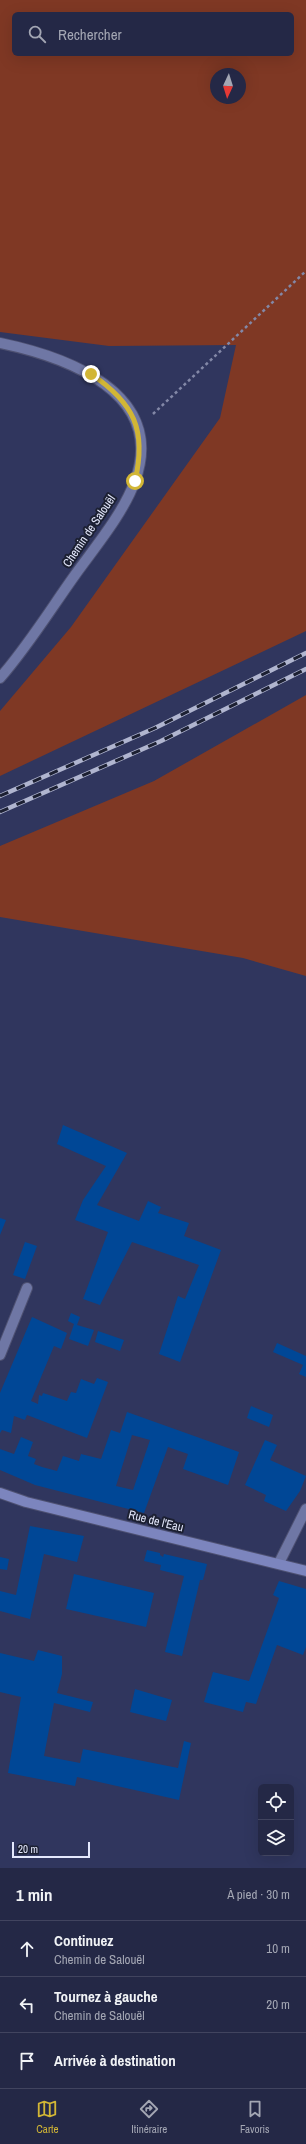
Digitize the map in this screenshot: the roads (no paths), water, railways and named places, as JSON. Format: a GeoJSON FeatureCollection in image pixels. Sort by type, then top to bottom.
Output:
{"type":"FeatureCollection","features":[{"type":"Feature","properties":{"kind":"street","name":"Chemin de Salouël"},"geometry":{"type":"LineString","coordinates":[[0,343],[42,354],[91,374],[107,385],[121,398],[138,427],[139,463],[135,481],[128,496],[102,538],[0,678]]}},
{"type":"Feature","properties":{"kind":"street"},"geometry":{"type":"LineString","coordinates":[[0,1355],[27,1288]]}},
{"type":"Feature","properties":{"kind":"street","name":"Rue de l'Eau"},"geometry":{"type":"LineString","coordinates":[[0,1493],[26,1502],[306,1571]]}},
{"type":"Feature","properties":{"kind":"street"},"geometry":{"type":"LineString","coordinates":[[278,1563],[306,1509]]}},
{"type":"Feature","properties":{"kind":"railway"},"geometry":{"type":"LineString","coordinates":[[0,796],[155,728],[306,653]]}},
{"type":"Feature","properties":{"kind":"railway"},"geometry":{"type":"LineString","coordinates":[[0,812],[161,741],[306,669]]}}]}
